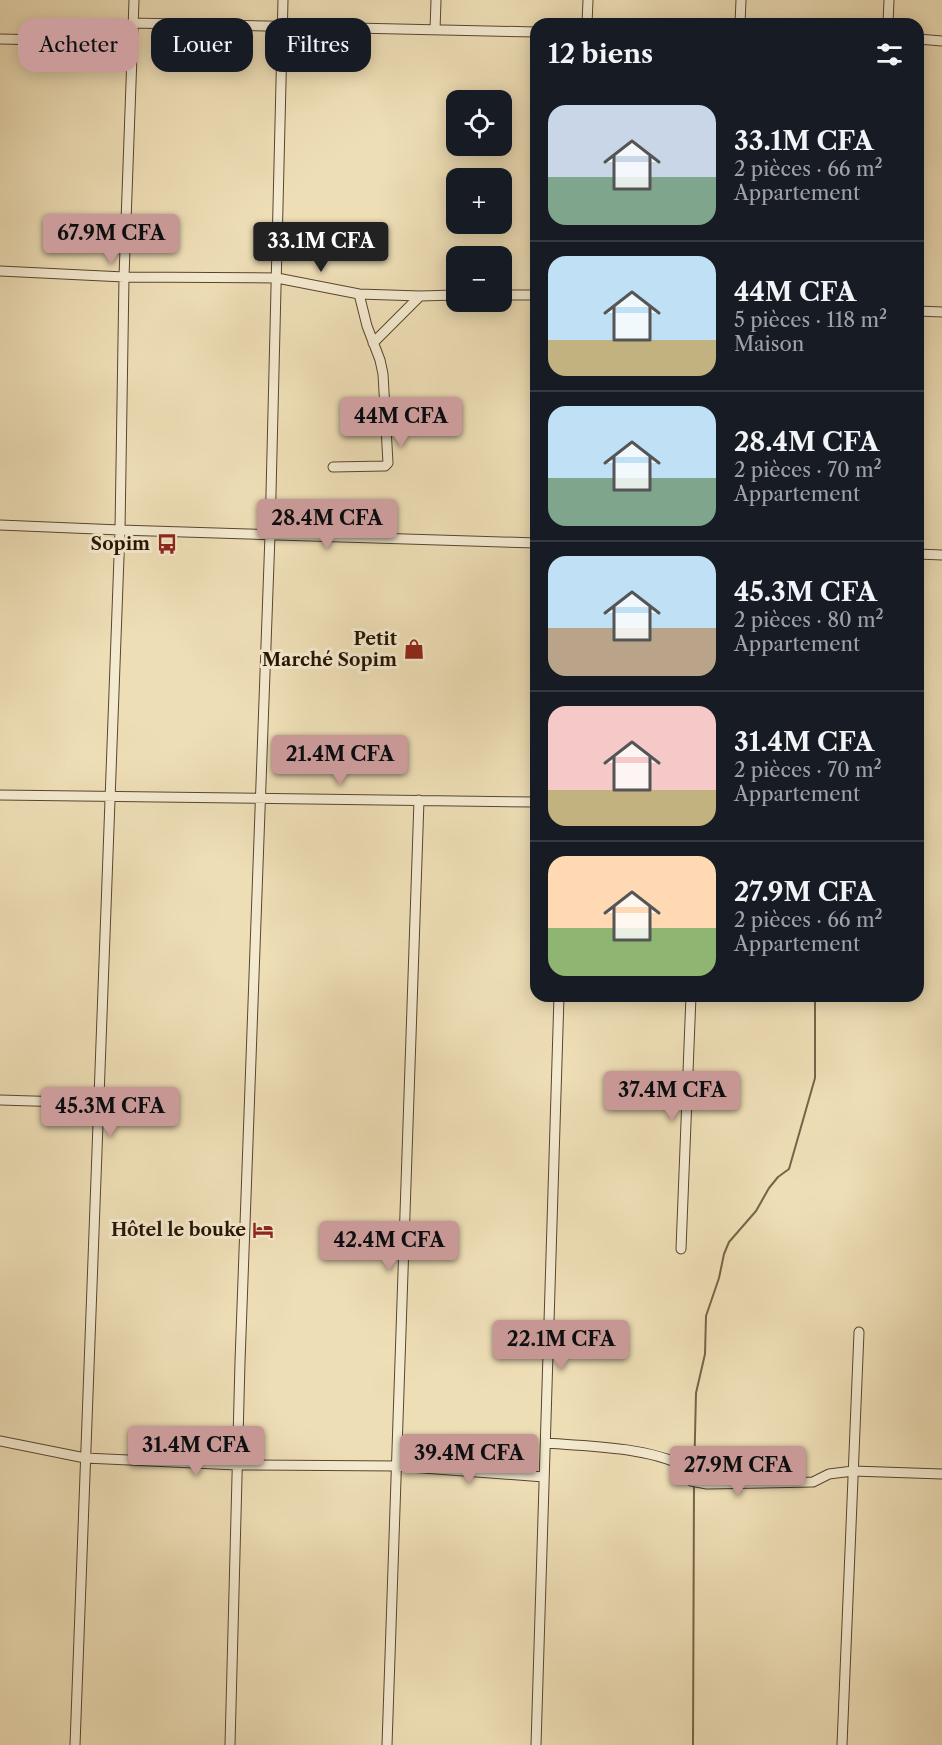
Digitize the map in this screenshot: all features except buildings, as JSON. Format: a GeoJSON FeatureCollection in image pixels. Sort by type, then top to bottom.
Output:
{"type":"FeatureCollection","features":[{"type":"Feature","properties":{"kind":"street"},"geometry":{"type":"LineString","coordinates":[[133,18],[134,0]]}},
{"type":"Feature","properties":{"kind":"street"},"geometry":{"type":"LineString","coordinates":[[282,18],[283,0]]}},
{"type":"Feature","properties":{"kind":"street"},"geometry":{"type":"LineString","coordinates":[[435,30],[436,0]]}},
{"type":"Feature","properties":{"kind":"street"},"geometry":{"type":"LineString","coordinates":[[587,18],[588,0]]}},
{"type":"Feature","properties":{"kind":"street"},"geometry":{"type":"LineString","coordinates":[[740,18],[741,0]]}},
{"type":"Feature","properties":{"kind":"street"},"geometry":{"type":"LineString","coordinates":[[888,18],[889,0]]}},
{"type":"Feature","properties":{"kind":"street"},"geometry":{"type":"LineString","coordinates":[[139,23],[265,27]]}},
{"type":"Feature","properties":{"kind":"street"},"geometry":{"type":"LineString","coordinates":[[371,29],[530,32]]}},
{"type":"Feature","properties":{"kind":"street"},"geometry":{"type":"LineString","coordinates":[[0,39],[18,39]]}},
{"type":"Feature","properties":{"kind":"street"},"geometry":{"type":"LineString","coordinates":[[924,40],[942,42]]}},
{"type":"Feature","properties":{"kind":"street"},"geometry":{"type":"LineString","coordinates":[[75,1745],[120,530],[124,277],[131,72]]}},
{"type":"Feature","properties":{"kind":"street"},"geometry":{"type":"LineString","coordinates":[[230,1745],[237,1465],[270,535],[280,72]]}},
{"type":"Feature","properties":{"kind":"street"},"geometry":{"type":"LineString","coordinates":[[0,272],[124,277],[276,278],[359,294],[446,295]]}},
{"type":"Feature","properties":{"kind":"street"},"geometry":{"type":"LineString","coordinates":[[333,466],[385,466],[388,463],[383,374],[359,294]]}},
{"type":"Feature","properties":{"kind":"street"},"geometry":{"type":"LineString","coordinates":[[512,295],[530,295]]}},
{"type":"Feature","properties":{"kind":"street"},"geometry":{"type":"LineString","coordinates":[[373,344],[420,296]]}},
{"type":"Feature","properties":{"kind":"street"},"geometry":{"type":"LineString","coordinates":[[924,311],[942,312]]}},
{"type":"Feature","properties":{"kind":"street"},"geometry":{"type":"LineString","coordinates":[[0,525],[530,543]]}},
{"type":"Feature","properties":{"kind":"street"},"geometry":{"type":"LineString","coordinates":[[924,554],[942,555]]}},
{"type":"Feature","properties":{"kind":"street"},"geometry":{"type":"LineString","coordinates":[[0,795],[530,802]]}},
{"type":"Feature","properties":{"kind":"street"},"geometry":{"type":"LineString","coordinates":[[387,1745],[419,801]]}},
{"type":"Feature","properties":{"kind":"street"},"geometry":{"type":"LineString","coordinates":[[536,1745],[559,1002]]}},
{"type":"Feature","properties":{"kind":"street"},"geometry":{"type":"LineString","coordinates":[[681,1249],[691,1002]]}},
{"type":"Feature","properties":{"kind":"street"},"geometry":{"type":"LineString","coordinates":[[0,1100],[98,1103]]}},
{"type":"Feature","properties":{"kind":"street"},"geometry":{"type":"LineString","coordinates":[[842,1745],[859,1332]]}},
{"type":"Feature","properties":{"kind":"street"},"geometry":{"type":"LineString","coordinates":[[0,1442],[85,1458],[237,1465],[396,1466],[544,1477]]}},
{"type":"Feature","properties":{"kind":"street"},"geometry":{"type":"LineString","coordinates":[[546,1443],[598,1446],[661,1457],[684,1466],[691,1481],[707,1484],[813,1482],[829,1474],[853,1471],[942,1474]]}},
{"type":"Feature","properties":{"kind":"waterway"},"geometry":{"type":"LineString","coordinates":[[694,1478],[696,1393],[705,1354],[706,1316],[729,1242],[756,1211],[778,1177],[789,1169],[815,1078],[815,1002]]}},
{"type":"Feature","properties":{"kind":"waterway"},"geometry":{"type":"LineString","coordinates":[[693,1745],[694,1484]]}},
{"type":"Feature","properties":{"kind":"place","name":"Sopim"},"geometry":{"type":"Point","coordinates":[167,544]}},
{"type":"Feature","properties":{"kind":"place","name":"Petit Marché Sopim"},"geometry":{"type":"Point","coordinates":[414,649]}},
{"type":"Feature","properties":{"kind":"place","name":"Hôtel le bouke"},"geometry":{"type":"Point","coordinates":[263,1230]}}]}
